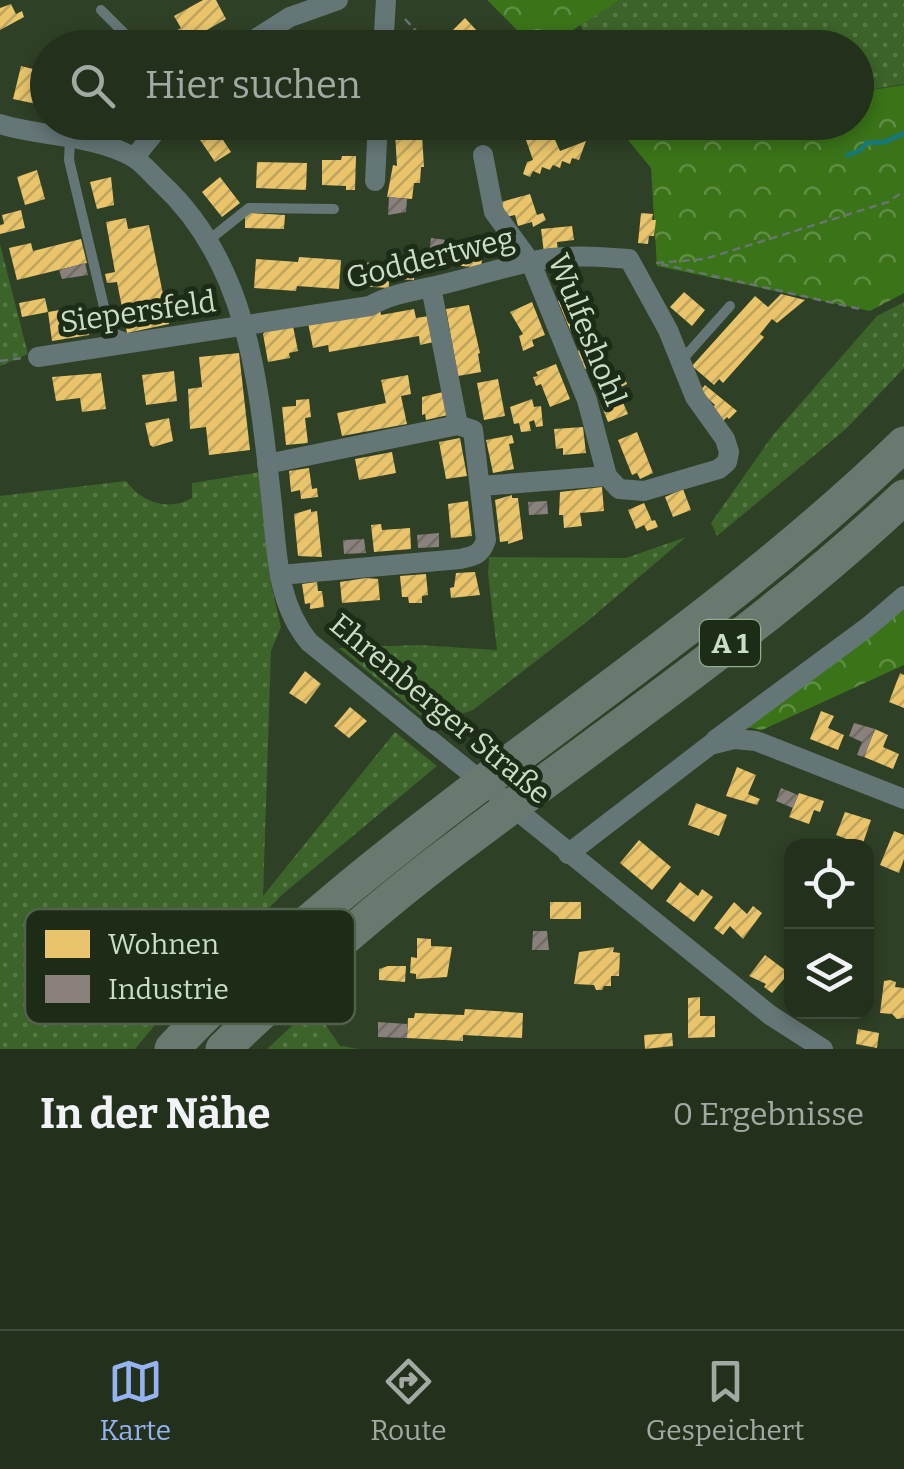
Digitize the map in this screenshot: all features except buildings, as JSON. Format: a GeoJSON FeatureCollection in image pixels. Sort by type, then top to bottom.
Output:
{"type":"FeatureCollection","features":[{"type":"Feature","properties":{"kind":"highway","name":"A 1"},"geometry":{"type":"LineString","coordinates":[[323,909],[428,822],[681,634],[808,532],[904,444]]}},
{"type":"Feature","properties":{"kind":"highway","name":"A 1"},"geometry":{"type":"LineString","coordinates":[[355,931],[460,844],[744,632],[904,497]]}},
{"type":"Feature","properties":{"kind":"highway","name":"A 1"},"geometry":{"type":"LineString","coordinates":[[172,1049],[197,1024]]}},
{"type":"Feature","properties":{"kind":"highway","name":"A 1"},"geometry":{"type":"LineString","coordinates":[[223,1049],[249,1024]]}},
{"type":"Feature","properties":{"kind":"street"},"geometry":{"type":"LineString","coordinates":[[270,30],[290,18],[338,0]]}},
{"type":"Feature","properties":{"kind":"street","name":"Ehrenberger Straße"},"geometry":{"type":"LineString","coordinates":[[0,124],[30,130]]}},
{"type":"Feature","properties":{"kind":"street","name":"Ehrenberger Straße"},"geometry":{"type":"LineString","coordinates":[[73,140],[134,158],[178,199],[209,240],[229,277],[246,326],[286,606],[309,642],[770,1015],[823,1049]]}},
{"type":"Feature","properties":{"kind":"street"},"geometry":{"type":"LineString","coordinates":[[134,158],[148,140]]}},
{"type":"Feature","properties":{"kind":"street"},"geometry":{"type":"LineString","coordinates":[[374,181],[377,140]]}},
{"type":"Feature","properties":{"kind":"street","name":"Wulfeshohl"},"geometry":{"type":"LineString","coordinates":[[483,156],[494,212],[531,263],[587,400],[608,476]]}},
{"type":"Feature","properties":{"kind":"street","name":"Goddertweg"},"geometry":{"type":"LineString","coordinates":[[246,326],[370,306],[386,297],[531,263],[587,256],[629,259],[681,362]]}},
{"type":"Feature","properties":{"kind":"street"},"geometry":{"type":"LineString","coordinates":[[431,288],[458,425]]}},
{"type":"Feature","properties":{"kind":"street","name":"Siepersfeld"},"geometry":{"type":"LineString","coordinates":[[38,356],[246,326]]}},
{"type":"Feature","properties":{"kind":"street"},"geometry":{"type":"LineString","coordinates":[[481,486],[608,476],[620,489],[644,491],[718,469],[727,462],[729,452],[724,438],[695,397],[681,362]]}},
{"type":"Feature","properties":{"kind":"street"},"geometry":{"type":"LineString","coordinates":[[267,464],[458,425],[473,430],[481,486],[486,540],[477,556],[280,575]]}},
{"type":"Feature","properties":{"kind":"street"},"geometry":{"type":"LineString","coordinates":[[568,854],[904,596]]}},
{"type":"Feature","properties":{"kind":"street"},"geometry":{"type":"LineString","coordinates":[[710,745],[734,739],[756,741],[904,799]]}},
{"type":"Feature","properties":{"kind":"lane"},"geometry":{"type":"LineString","coordinates":[[101,10],[121,30]]}},
{"type":"Feature","properties":{"kind":"lane"},"geometry":{"type":"LineString","coordinates":[[70,140],[69,160],[114,336],[215,322],[246,326]]}},
{"type":"Feature","properties":{"kind":"lane"},"geometry":{"type":"LineString","coordinates":[[209,240],[249,208],[334,210]]}},
{"type":"Feature","properties":{"kind":"lane"},"geometry":{"type":"LineString","coordinates":[[681,362],[730,306]]}},
{"type":"Feature","properties":{"kind":"path"},"geometry":{"type":"LineString","coordinates":[[393,7],[415,30]]}},
{"type":"Feature","properties":{"kind":"path"},"geometry":{"type":"LineString","coordinates":[[860,309],[656,262],[706,260],[888,202],[904,192]]}},
{"type":"Feature","properties":{"kind":"green space"},"geometry":{"type":"Polygon","coordinates":[[[487,0],[620,0],[573,30],[517,30],[487,0]]]}},
{"type":"Feature","properties":{"kind":"green space"},"geometry":{"type":"Polygon","coordinates":[[[620,0],[904,0],[904,84],[874,89],[874,30],[582,30],[580,24],[620,0]]]}},
{"type":"Feature","properties":{"kind":"green space"},"geometry":{"type":"Polygon","coordinates":[[[904,85],[904,293],[870,311],[657,266],[651,168],[628,140],[874,140],[874,89],[904,85]]]}},
{"type":"Feature","properties":{"kind":"green space"},"geometry":{"type":"Polygon","coordinates":[[[0,244],[28,354],[0,366],[0,244]]]}},
{"type":"Feature","properties":{"kind":"green space"},"geometry":{"type":"Polygon","coordinates":[[[904,302],[904,368],[846,429],[717,536],[711,523],[773,435],[877,316],[904,302]]]}},
{"type":"Feature","properties":{"kind":"green space"},"geometry":{"type":"Polygon","coordinates":[[[260,472],[272,588],[281,627],[271,651],[263,896],[395,732],[437,766],[268,909],[25,909],[25,1024],[156,1024],[135,1049],[0,1049],[0,496],[126,481],[147,499],[174,504],[192,498],[192,483],[260,472]]]}},
{"type":"Feature","properties":{"kind":"green space"},"geometry":{"type":"Polygon","coordinates":[[[686,537],[589,620],[473,710],[438,722],[435,727],[339,648],[418,645],[497,650],[489,557],[626,558],[686,537]]]}},
{"type":"Feature","properties":{"kind":"green space"},"geometry":{"type":"Polygon","coordinates":[[[904,605],[904,665],[762,730],[745,727],[904,605]]]}},
{"type":"Feature","properties":{"kind":"green space"},"geometry":{"type":"Polygon","coordinates":[[[294,1024],[325,1024],[340,1046],[360,1049],[267,1049],[294,1024]]]}},
{"type":"Feature","properties":{"kind":"waterway"},"geometry":{"type":"LineString","coordinates":[[848,155],[867,143],[885,142],[904,133]]}}]}
